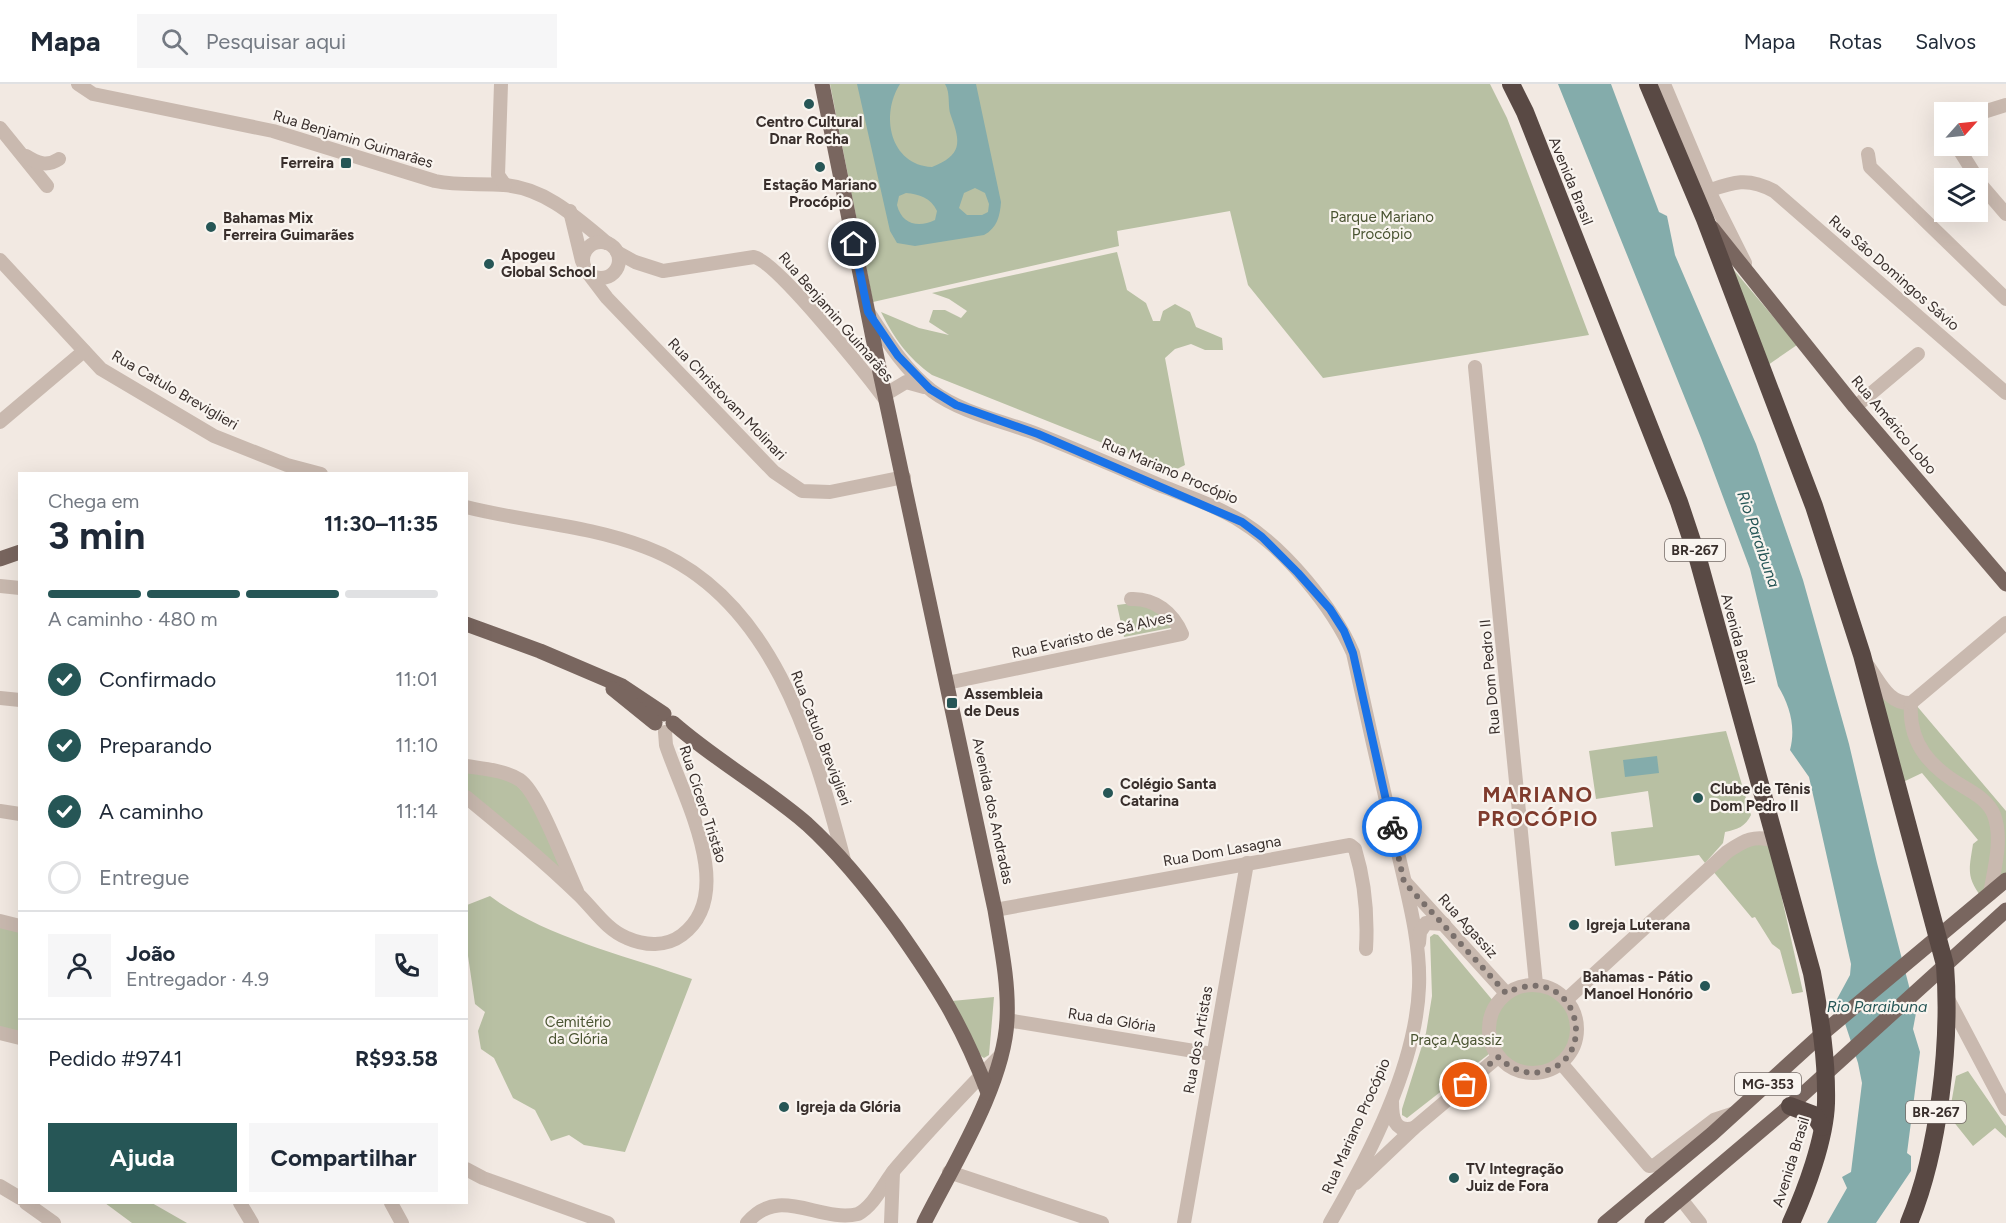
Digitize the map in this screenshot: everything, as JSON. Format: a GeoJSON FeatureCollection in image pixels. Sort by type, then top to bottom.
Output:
{"type":"FeatureCollection","features":[{"type":"Feature","properties":{"kind":"highway","name":"Avenida Brasil"},"geometry":{"type":"LineString","coordinates":[[1511,84],[1529,123],[1679,502],[1698,559],[1812,973],[1823,1033],[1826,1104],[1822,1127],[1800,1202],[1791,1223]]}},
{"type":"Feature","properties":{"kind":"highway","name":"BR-267"},"geometry":{"type":"LineString","coordinates":[[1648,84],[1702,193],[1705,219],[1814,506],[1862,656],[1930,943],[1945,965],[1948,999],[1944,1057],[1927,1169],[1909,1223]]}},
{"type":"Feature","properties":{"kind":"highway"},"geometry":{"type":"LineString","coordinates":[[1790,1106],[1814,1115],[1822,1127]]}},
{"type":"Feature","properties":{"kind":"main road","name":"Rua Mariano Procópio"},"geometry":{"type":"LineString","coordinates":[[822,84],[887,399]]}},
{"type":"Feature","properties":{"kind":"main road","name":"Rua Américo Lobo"},"geometry":{"type":"LineString","coordinates":[[1705,219],[1855,407],[2006,584]]}},
{"type":"Feature","properties":{"kind":"main road","name":"Avenida dos Andradas"},"geometry":{"type":"LineString","coordinates":[[887,399],[995,910],[1003,959],[1007,1020],[988,1093],[924,1223]]}},
{"type":"Feature","properties":{"kind":"main road"},"geometry":{"type":"LineString","coordinates":[[0,559],[18,553]]}},
{"type":"Feature","properties":{"kind":"main road"},"geometry":{"type":"LineString","coordinates":[[468,625],[540,651],[602,679],[665,725],[698,744],[807,824],[844,860],[939,987],[954,1012],[988,1093]]}},
{"type":"Feature","properties":{"kind":"main road"},"geometry":{"type":"LineString","coordinates":[[1930,943],[2006,880]]}},
{"type":"Feature","properties":{"kind":"main road"},"geometry":{"type":"LineString","coordinates":[[1652,1223],[1790,1106],[1839,1059],[2004,913]]}},
{"type":"Feature","properties":{"kind":"main road","name":"MG-353"},"geometry":{"type":"LineString","coordinates":[[1605,1223],[1930,943]]}},
{"type":"Feature","properties":{"kind":"street","name":"Rua Benjamin Guimarães"},"geometry":{"type":"LineString","coordinates":[[78,84],[93,94],[273,130],[435,181],[482,186],[501,180],[538,194],[570,211],[612,247],[652,270],[663,271],[754,257],[761,259],[793,290],[887,399]]}},
{"type":"Feature","properties":{"kind":"street"},"geometry":{"type":"LineString","coordinates":[[501,84],[501,180]]}},
{"type":"Feature","properties":{"kind":"street","name":"Rua Américo Lobo"},"geometry":{"type":"LineString","coordinates":[[1664,84],[1702,193],[1757,287]]}},
{"type":"Feature","properties":{"kind":"street"},"geometry":{"type":"LineString","coordinates":[[1988,111],[2006,105]]}},
{"type":"Feature","properties":{"kind":"street"},"geometry":{"type":"LineString","coordinates":[[0,128],[47,186]]}},
{"type":"Feature","properties":{"kind":"street"},"geometry":{"type":"LineString","coordinates":[[1868,154],[1870,167],[2006,299]]}},
{"type":"Feature","properties":{"kind":"street"},"geometry":{"type":"LineString","coordinates":[[24,155],[37,163],[51,164],[59,159]]}},
{"type":"Feature","properties":{"kind":"street"},"geometry":{"type":"LineString","coordinates":[[1963,156],[1982,186],[2006,214]]}},
{"type":"Feature","properties":{"kind":"street","name":"Rua São Domingos Sávio"},"geometry":{"type":"LineString","coordinates":[[1702,193],[1744,180],[1757,182],[1787,201],[2006,393]]}},
{"type":"Feature","properties":{"kind":"street","name":"Rua Christovam Molinari"},"geometry":{"type":"LineString","coordinates":[[570,211],[585,268],[607,298],[774,472],[802,491],[830,492],[904,477]]}},
{"type":"Feature","properties":{"kind":"street"},"geometry":{"type":"LineString","coordinates":[[589,246],[612,247],[619,263],[614,273],[598,278],[585,268],[582,256],[589,246]]}},
{"type":"Feature","properties":{"kind":"street","name":"Rua Catulo Breviglieri"},"geometry":{"type":"LineString","coordinates":[[0,260],[101,369],[214,436],[287,465],[313,472]]}},
{"type":"Feature","properties":{"kind":"street","name":"Rua Mariano Procópio"},"geometry":{"type":"LineString","coordinates":[[868,312],[898,356],[930,389],[956,405],[1038,434],[1242,522],[1262,537],[1330,609],[1353,653],[1418,953],[1419,988],[1404,1065],[1352,1187],[1334,1221]]}},
{"type":"Feature","properties":{"kind":"street"},"geometry":{"type":"LineString","coordinates":[[0,422],[84,351]]}},
{"type":"Feature","properties":{"kind":"street"},"geometry":{"type":"LineString","coordinates":[[1855,407],[1918,354]]}},
{"type":"Feature","properties":{"kind":"street"},"geometry":{"type":"LineString","coordinates":[[865,373],[874,371],[878,363]]}},
{"type":"Feature","properties":{"kind":"street","name":"Rua Dom Pedro II"},"geometry":{"type":"LineString","coordinates":[[1475,367],[1493,527],[1536,984]]}},
{"type":"Feature","properties":{"kind":"street"},"geometry":{"type":"LineString","coordinates":[[887,399],[906,382],[930,389]]}},
{"type":"Feature","properties":{"kind":"street","name":"Rua Catulo Breviglieri"},"geometry":{"type":"LineString","coordinates":[[468,507],[644,546],[674,561],[730,604],[755,632],[775,664],[794,705],[834,822],[844,860]]}},
{"type":"Feature","properties":{"kind":"street"},"geometry":{"type":"LineString","coordinates":[[0,586],[18,588]]}},
{"type":"Feature","properties":{"kind":"street","name":"Rua Evaristo de Sá Alves"},"geometry":{"type":"LineString","coordinates":[[947,683],[1182,634],[1178,625],[1162,608],[1141,599],[1131,599]]}},
{"type":"Feature","properties":{"kind":"street"},"geometry":{"type":"LineString","coordinates":[[1911,703],[2006,623]]}},
{"type":"Feature","properties":{"kind":"street"},"geometry":{"type":"LineString","coordinates":[[1862,656],[1886,692],[1895,700],[1911,703]]}},
{"type":"Feature","properties":{"kind":"street"},"geometry":{"type":"LineString","coordinates":[[0,699],[18,700]]}},
{"type":"Feature","properties":{"kind":"street"},"geometry":{"type":"LineString","coordinates":[[1911,703],[1912,727],[1918,746],[1931,764],[1978,796],[1994,816],[1997,844],[1990,894]]}},
{"type":"Feature","properties":{"kind":"street","name":"Rua Cícero Tristão"},"geometry":{"type":"LineString","coordinates":[[579,896],[608,927],[626,938],[652,945],[675,941],[693,927],[704,906],[709,877],[702,845],[672,763],[665,725]]}},
{"type":"Feature","properties":{"kind":"street"},"geometry":{"type":"LineString","coordinates":[[468,766],[503,772],[522,782],[534,798],[579,896]]}},
{"type":"Feature","properties":{"kind":"street"},"geometry":{"type":"LineString","coordinates":[[468,799],[579,896]]}},
{"type":"Feature","properties":{"kind":"street"},"geometry":{"type":"LineString","coordinates":[[0,811],[18,814]]}},
{"type":"Feature","properties":{"kind":"street"},"geometry":{"type":"LineString","coordinates":[[1566,1000],[1726,852],[1752,838],[1761,837],[1776,842]]}},
{"type":"Feature","properties":{"kind":"street","name":"Rua Dom Lasagna"},"geometry":{"type":"LineString","coordinates":[[995,910],[1350,845],[1355,849],[1369,912],[1366,949]]}},
{"type":"Feature","properties":{"kind":"street","name":"Rua dos Artistas"},"geometry":{"type":"LineString","coordinates":[[1184,1223],[1247,863]]}},
{"type":"Feature","properties":{"kind":"street","name":"Rua Agassiz"},"geometry":{"type":"LineString","coordinates":[[1404,882],[1506,993]]}},
{"type":"Feature","properties":{"kind":"street"},"geometry":{"type":"LineString","coordinates":[[0,921],[18,926]]}},
{"type":"Feature","properties":{"kind":"street"},"geometry":{"type":"LineString","coordinates":[[1418,953],[1420,932],[1424,925],[1429,922],[1444,924]]}},
{"type":"Feature","properties":{"kind":"street"},"geometry":{"type":"LineString","coordinates":[[1536,984],[1555,991],[1566,1000],[1572,1009],[1577,1032],[1574,1044],[1561,1063],[1553,1068],[1533,1073],[1514,1069],[1498,1057],[1489,1035],[1490,1019],[1496,1005],[1506,993],[1520,986],[1536,984]]}},
{"type":"Feature","properties":{"kind":"street"},"geometry":{"type":"LineString","coordinates":[[1948,999],[2006,1109]]}},
{"type":"Feature","properties":{"kind":"street","name":"Rua da Glória"},"geometry":{"type":"LineString","coordinates":[[1007,1020],[1212,1054]]}},
{"type":"Feature","properties":{"kind":"street"},"geometry":{"type":"LineString","coordinates":[[0,1033],[18,1038]]}},
{"type":"Feature","properties":{"kind":"street"},"geometry":{"type":"LineString","coordinates":[[747,1223],[757,1211],[770,1206],[838,1220],[858,1214],[870,1204],[893,1172],[999,1057]]}},
{"type":"Feature","properties":{"kind":"street"},"geometry":{"type":"LineString","coordinates":[[1352,1187],[1414,1128],[1498,1057]]}},
{"type":"Feature","properties":{"kind":"street"},"geometry":{"type":"LineString","coordinates":[[1561,1063],[1649,1166],[1655,1165],[1714,1120],[1736,1112]]}},
{"type":"Feature","properties":{"kind":"street"},"geometry":{"type":"LineString","coordinates":[[1392,1097],[1392,1116],[1396,1124],[1404,1129],[1414,1128]]}},
{"type":"Feature","properties":{"kind":"street"},"geometry":{"type":"LineString","coordinates":[[468,1170],[483,1178],[608,1223]]}},
{"type":"Feature","properties":{"kind":"street"},"geometry":{"type":"LineString","coordinates":[[891,1223],[893,1172]]}},
{"type":"Feature","properties":{"kind":"street"},"geometry":{"type":"LineString","coordinates":[[950,1172],[1102,1223]]}},
{"type":"Feature","properties":{"kind":"street"},"geometry":{"type":"LineString","coordinates":[[0,1186],[18,1197]]}},
{"type":"Feature","properties":{"kind":"street"},"geometry":{"type":"LineString","coordinates":[[1681,1199],[1700,1223]]}},
{"type":"Feature","properties":{"kind":"street"},"geometry":{"type":"LineString","coordinates":[[27,1204],[54,1223]]}},
{"type":"Feature","properties":{"kind":"street"},"geometry":{"type":"LineString","coordinates":[[241,1204],[252,1223]]}},
{"type":"Feature","properties":{"kind":"street"},"geometry":{"type":"LineString","coordinates":[[392,1204],[402,1223]]}},
{"type":"Feature","properties":{"kind":"green space","name":"Parque Mariano Procópio"},"geometry":{"type":"Polygon","coordinates":[[[830,84],[1490,84],[1507,118],[1589,335],[1323,378],[1248,285],[1230,211],[1117,231],[1119,246],[873,302],[830,84]]]}},
{"type":"Feature","properties":{"kind":"green space"},"geometry":{"type":"Polygon","coordinates":[[[1117,252],[1127,290],[1146,303],[1153,321],[1160,321],[1163,311],[1175,304],[1190,312],[1196,327],[1222,338],[1223,350],[1205,350],[1191,344],[1175,349],[1165,358],[1185,465],[1173,471],[932,375],[902,347],[881,312],[919,328],[949,335],[929,322],[933,310],[945,310],[961,318],[967,311],[949,299],[932,293],[1117,252]]]}},
{"type":"Feature","properties":{"kind":"green space"},"geometry":{"type":"Polygon","coordinates":[[[1728,263],[1797,345],[1768,365],[1728,263]]]}},
{"type":"Feature","properties":{"kind":"green space"},"geometry":{"type":"Polygon","coordinates":[[[1141,602],[1151,604],[1175,627],[1124,637],[1117,605],[1141,602]]]}},
{"type":"Feature","properties":{"kind":"green space"},"geometry":{"type":"Polygon","coordinates":[[[1865,663],[1903,704],[1917,748],[1987,806],[1996,844],[1982,898],[1973,884],[1970,873],[1973,844],[1978,840],[1922,773],[1901,783],[1865,663]]]}},
{"type":"Feature","properties":{"kind":"green space"},"geometry":{"type":"Polygon","coordinates":[[[1916,705],[2006,811],[2006,878],[1992,890],[1995,815],[1919,746],[1916,705]]]}},
{"type":"Feature","properties":{"kind":"green space","name":"Clube de Tênis Dom Pedro II"},"geometry":{"type":"Polygon","coordinates":[[[1726,731],[1751,815],[1744,825],[1725,832],[1723,843],[1705,863],[1699,855],[1615,866],[1611,832],[1653,827],[1648,791],[1596,799],[1589,751],[1726,731]]]}},
{"type":"Feature","properties":{"kind":"green space"},"geometry":{"type":"Polygon","coordinates":[[[468,770],[504,777],[525,794],[542,822],[567,880],[468,793],[468,770]]]}},
{"type":"Feature","properties":{"kind":"green space"},"geometry":{"type":"Polygon","coordinates":[[[1745,843],[1770,845],[1803,992],[1792,994],[1780,950],[1772,944],[1755,917],[1752,918],[1712,870],[1745,843]]]}},
{"type":"Feature","properties":{"kind":"green space","name":"Cemitério da Glória"},"geometry":{"type":"Polygon","coordinates":[[[490,896],[535,923],[561,934],[692,979],[625,1152],[584,1145],[569,1135],[551,1141],[535,1110],[513,1098],[494,1058],[481,1049],[478,1031],[485,1012],[475,1004],[468,956],[468,905],[490,896]]]}},
{"type":"Feature","properties":{"kind":"green space"},"geometry":{"type":"Polygon","coordinates":[[[0,926],[18,931],[18,1032],[0,1027],[0,926]]]}},
{"type":"Feature","properties":{"kind":"green space","name":"Praça Agassiz"},"geometry":{"type":"Polygon","coordinates":[[[1434,934],[1438,935],[1494,1002],[1487,1024],[1493,1010],[1507,993],[1519,987],[1538,985],[1557,991],[1565,998],[1578,1015],[1581,1033],[1575,1051],[1564,1065],[1548,1075],[1529,1078],[1510,1071],[1492,1054],[1489,1054],[1407,1118],[1402,1115],[1402,1109],[1426,1033],[1432,996],[1430,937],[1434,934]]]}},
{"type":"Feature","properties":{"kind":"green space"},"geometry":{"type":"Polygon","coordinates":[[[994,997],[989,1055],[984,1058],[952,1001],[994,997]]]}},
{"type":"Feature","properties":{"kind":"green space"},"geometry":{"type":"Polygon","coordinates":[[[1968,1071],[2006,1126],[2006,1138],[1995,1128],[1973,1146],[1949,1116],[1956,1076],[1968,1071]]]}},
{"type":"Feature","properties":{"kind":"green space"},"geometry":{"type":"Polygon","coordinates":[[[106,1204],[154,1204],[187,1223],[132,1223],[106,1204]]]}},
{"type":"Feature","properties":{"kind":"water"},"geometry":{"type":"Polygon","coordinates":[[[857,84],[900,84],[891,110],[890,123],[893,136],[898,148],[906,158],[932,167],[949,158],[957,147],[945,84],[976,84],[1001,202],[999,217],[995,225],[984,235],[915,246],[897,243],[890,231],[857,84]],[[975,188],[964,193],[959,208],[967,215],[982,215],[988,212],[989,204],[985,193],[975,188]],[[906,193],[899,196],[897,205],[899,212],[907,221],[923,224],[935,220],[937,211],[928,200],[906,193]]]}},
{"type":"Feature","properties":{"kind":"water","name":"Rio Paraibuna"},"geometry":{"type":"Polygon","coordinates":[[[1558,84],[1611,84],[1659,212],[1667,216],[1675,255],[1756,444],[1803,580],[1849,744],[1916,1013],[1913,1029],[1920,1052],[1907,1153],[1911,1156],[1911,1171],[1876,1223],[1827,1223],[1847,1188],[1842,1177],[1851,1172],[1862,1083],[1858,1063],[1837,999],[1850,975],[1851,964],[1809,777],[1790,750],[1791,717],[1778,686],[1750,569],[1701,438],[1558,84]]]}},
{"type":"Feature","properties":{"kind":"water"},"geometry":{"type":"Polygon","coordinates":[[[1657,756],[1659,773],[1625,777],[1623,760],[1657,756]]]}},
{"type":"Feature","properties":{"kind":"way so far"},"geometry":{"type":"LineString","coordinates":[[1392,827],[1404,882],[1506,993],[1520,986],[1536,984],[1548,988],[1566,1000],[1576,1021],[1577,1032],[1574,1044],[1569,1054],[1553,1068],[1543,1072],[1523,1072],[1505,1064],[1498,1057],[1465,1085]]}},
{"type":"Feature","properties":{"kind":"place","name":"Centro Cultural Dnar Rocha"},"geometry":{"type":"Point","coordinates":[809,104]}},
{"type":"Feature","properties":{"kind":"place","name":"Ferreira"},"geometry":{"type":"Point","coordinates":[346,163]}},
{"type":"Feature","properties":{"kind":"place","name":"Estação Mariano Procópio"},"geometry":{"type":"Point","coordinates":[820,167]}},
{"type":"Feature","properties":{"kind":"place","name":"Bahamas Mix Ferreira Guimarães"},"geometry":{"type":"Point","coordinates":[211,227]}},
{"type":"Feature","properties":{"kind":"place","name":"Apogeu Global School"},"geometry":{"type":"Point","coordinates":[489,264]}},
{"type":"Feature","properties":{"kind":"place","name":"Assembleia de Deus"},"geometry":{"type":"Point","coordinates":[952,703]}},
{"type":"Feature","properties":{"kind":"place","name":"Colégio Santa Catarina"},"geometry":{"type":"Point","coordinates":[1108,793]}},
{"type":"Feature","properties":{"kind":"place","name":"Clube de Tênis Dom Pedro II"},"geometry":{"type":"Point","coordinates":[1698,798]}},
{"type":"Feature","properties":{"kind":"place","name":"Igreja Luterana"},"geometry":{"type":"Point","coordinates":[1574,925]}},
{"type":"Feature","properties":{"kind":"place","name":"Bahamas - Pátio Manoel Honório"},"geometry":{"type":"Point","coordinates":[1705,986]}},
{"type":"Feature","properties":{"kind":"place","name":"Igreja da Glória"},"geometry":{"type":"Point","coordinates":[784,1107]}},
{"type":"Feature","properties":{"kind":"place","name":"TV Integração Juiz de Fora"},"geometry":{"type":"Point","coordinates":[1454,1178]}},
{"type":"Feature","properties":{"kind":"district","name":"MARIANO PROCÓPIO"},"geometry":{"type":"Point","coordinates":[1538,807]}},
{"type":"Feature","properties":{"kind":"route"},"geometry":{"type":"LineString","coordinates":[[854,244],[868,312],[908,368],[938,395],[956,405],[1038,434],[1208,505],[1242,522],[1262,537],[1298,573],[1330,609],[1344,631],[1353,653],[1392,827]]}}]}
